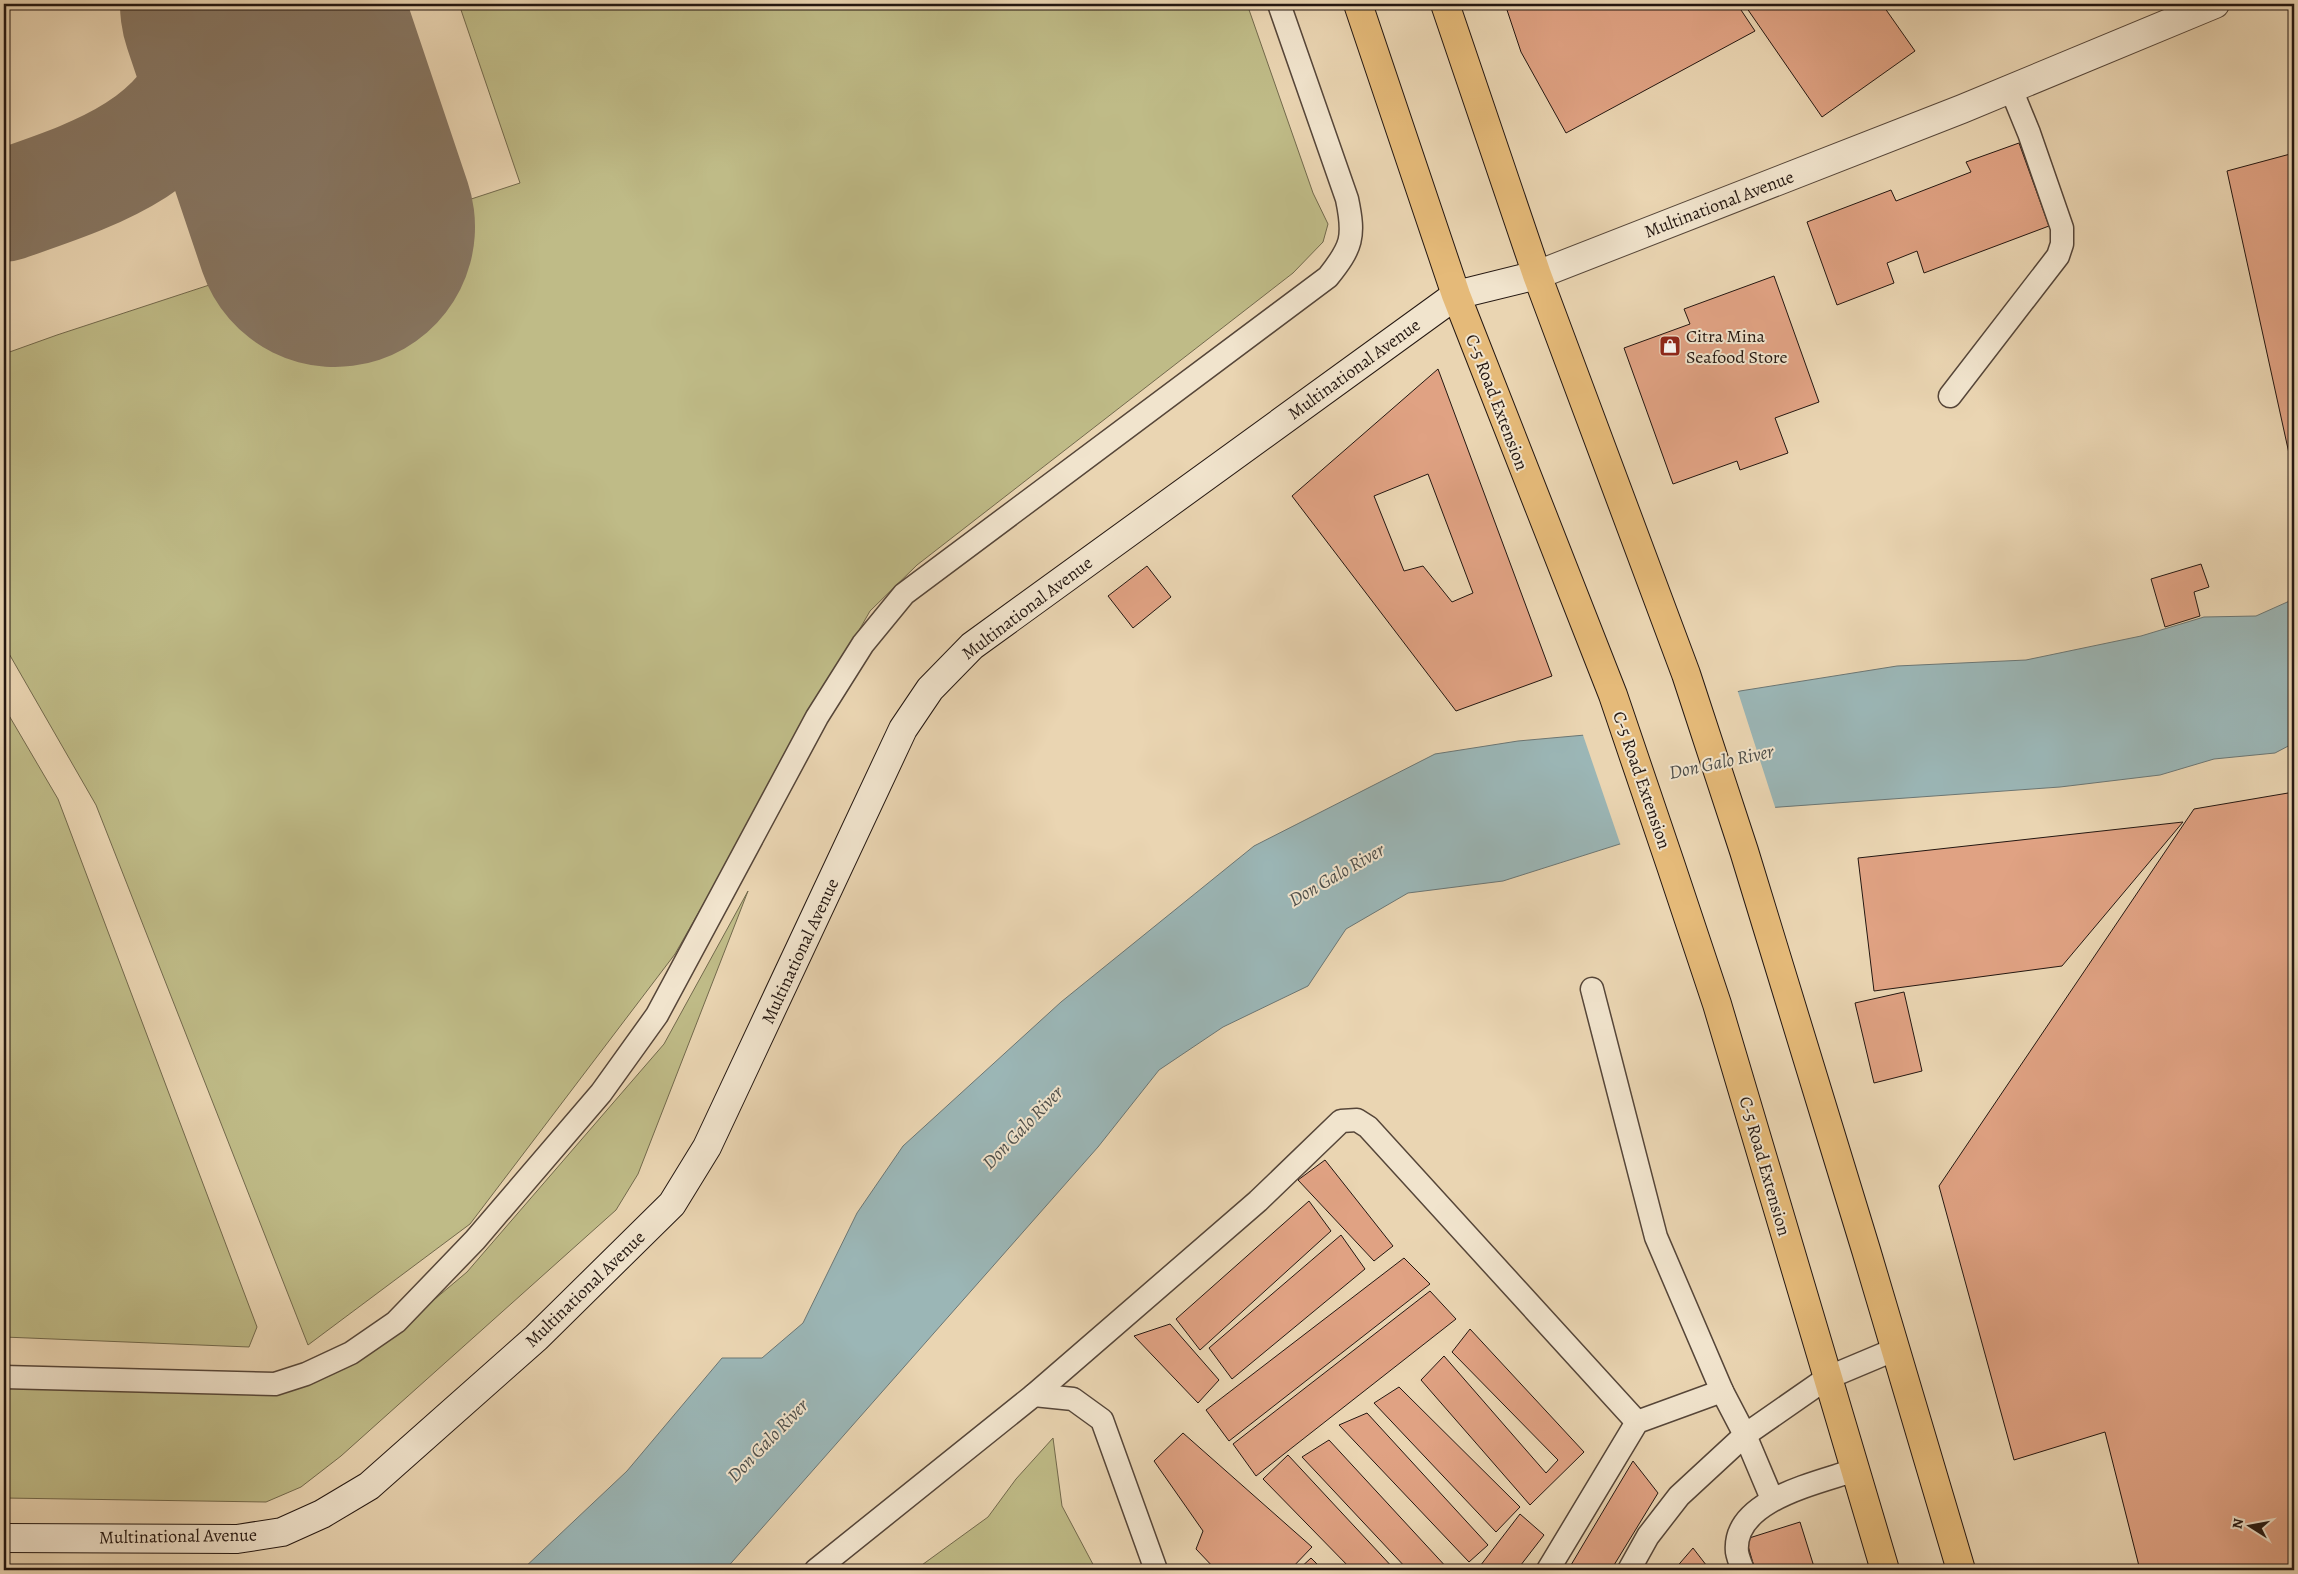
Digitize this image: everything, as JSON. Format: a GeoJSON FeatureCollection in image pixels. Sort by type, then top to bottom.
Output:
{"type":"FeatureCollection","features":[{"type":"Feature","properties":{"kind":"main road","name":"C-5 Road Extension"},"geometry":{"type":"LineString","coordinates":[[1358,4],[1456,294],[1613,695],[1672,866],[1717,1004],[1885,1570]]}},
{"type":"Feature","properties":{"kind":"main road"},"geometry":{"type":"LineString","coordinates":[[1446,4],[1537,275],[1686,674],[1744,851],[1962,1570]]}},
{"type":"Feature","properties":{"kind":"street","name":"Multinational Avenue"},"geometry":{"type":"LineString","coordinates":[[4,1538],[237,1539],[282,1532],[322,1514],[369,1486],[536,1338],[672,1204],[707,1147],[740,1080],[903,729],[930,689],[972,646],[1456,294],[1537,275],[2011,89],[2215,4]]}},
{"type":"Feature","properties":{"kind":"lane"},"geometry":{"type":"LineString","coordinates":[[4,1377],[275,1384],[306,1374],[351,1353],[396,1322],[475,1240],[601,1093],[657,1015],[817,717],[863,644],[904,594],[1328,276],[1342,259],[1350,243],[1352,224],[1347,199],[1279,4]]}},
{"type":"Feature","properties":{"kind":"lane"},"geometry":{"type":"LineString","coordinates":[[1950,396],[2058,256],[2062,244],[2062,228],[2030,133],[2011,89]]}},
{"type":"Feature","properties":{"kind":"lane"},"geometry":{"type":"LineString","coordinates":[[1592,988],[1656,1237],[1722,1391],[1745,1435],[1772,1499]]}},
{"type":"Feature","properties":{"kind":"lane"},"geometry":{"type":"LineString","coordinates":[[816,1570],[1034,1395],[1258,1201],[1341,1121],[1357,1120],[1368,1127],[1637,1422]]}},
{"type":"Feature","properties":{"kind":"lane"},"geometry":{"type":"LineString","coordinates":[[1630,1570],[1648,1536],[1679,1496],[1745,1435],[1827,1378],[1896,1348]]}},
{"type":"Feature","properties":{"kind":"lane"},"geometry":{"type":"LineString","coordinates":[[1548,1570],[1637,1422],[1722,1391]]}},
{"type":"Feature","properties":{"kind":"lane"},"geometry":{"type":"LineString","coordinates":[[1034,1395],[1073,1399],[1102,1420],[1156,1570]]}},
{"type":"Feature","properties":{"kind":"lane"},"geometry":{"type":"LineString","coordinates":[[1743,1570],[1737,1551],[1740,1530],[1748,1517],[1772,1499],[1855,1470]]}},
{"type":"Feature","properties":{"kind":"shaded area"},"geometry":{"type":"Polygon","coordinates":[[[459,4],[1247,4],[1313,193],[1328,224],[1323,242],[1293,273],[917,565],[870,611],[675,954],[470,1224],[308,1345],[96,805],[4,645],[4,354],[520,183],[459,4]]]}},
{"type":"Feature","properties":{"kind":"shaded area"},"geometry":{"type":"Polygon","coordinates":[[[4,707],[58,799],[257,1327],[249,1347],[4,1337],[4,707]]]}},
{"type":"Feature","properties":{"kind":"shaded area"},"geometry":{"type":"Polygon","coordinates":[[[748,891],[638,1174],[616,1210],[341,1456],[301,1487],[266,1502],[4,1498],[4,1380],[273,1382],[391,1336],[467,1272],[664,1044],[748,891]]]}},
{"type":"Feature","properties":{"kind":"shaded area"},"geometry":{"type":"Polygon","coordinates":[[[1053,1438],[1062,1506],[1096,1570],[915,1570],[988,1517],[1016,1479],[1053,1438]]]}},
{"type":"Feature","properties":{"kind":"water","name":"Don Galo River"},"geometry":{"type":"Polygon","coordinates":[[[2294,599],[2294,743],[2275,753],[2214,759],[2160,775],[2060,787],[1724,811],[1503,881],[1408,893],[1346,929],[1308,986],[1223,1027],[1159,1070],[1098,1147],[725,1570],[522,1570],[627,1471],[722,1358],[762,1358],[803,1323],[857,1213],[903,1146],[1061,1002],[1254,846],[1435,754],[1518,741],[1585,735],[1740,691],[1897,666],[2026,660],[2141,636],[2204,617],[2256,616],[2294,599]]]}},
{"type":"Feature","properties":{"kind":"pier"},"geometry":{"type":"Polygon","coordinates":[[[1737,689],[1776,810],[1724,813],[1621,846],[1582,732],[1737,689]]]}},
{"type":"Feature","properties":{"kind":"building"},"geometry":{"type":"Polygon","coordinates":[[[1505,4],[1737,4],[1755,31],[1566,133],[1521,52],[1505,4]]]}},
{"type":"Feature","properties":{"kind":"building"},"geometry":{"type":"Polygon","coordinates":[[[1744,4],[1882,4],[1915,51],[1822,117],[1744,4]]]}},
{"type":"Feature","properties":{"kind":"building"},"geometry":{"type":"Polygon","coordinates":[[[2019,143],[2049,226],[1924,273],[1917,251],[1887,263],[1894,283],[1837,305],[1807,222],[1891,190],[1896,201],[1971,172],[1966,162],[2019,143]]]}},
{"type":"Feature","properties":{"kind":"building"},"geometry":{"type":"Polygon","coordinates":[[[2294,153],[2294,457],[2290,458],[2227,171],[2294,153]]]}},
{"type":"Feature","properties":{"kind":"building"},"geometry":{"type":"Polygon","coordinates":[[[1774,276],[1819,402],[1775,418],[1788,453],[1740,470],[1737,461],[1673,484],[1624,348],[1690,324],[1684,309],[1774,276]]]}},
{"type":"Feature","properties":{"kind":"building"},"geometry":{"type":"Polygon","coordinates":[[[1438,369],[1552,676],[1456,711],[1292,496],[1438,369]],[[1428,474],[1374,496],[1404,571],[1423,566],[1452,602],[1473,593],[1428,474]]]}},
{"type":"Feature","properties":{"kind":"building"},"geometry":{"type":"Polygon","coordinates":[[[2201,564],[2209,587],[2194,592],[2200,616],[2165,627],[2151,579],[2201,564]]]}},
{"type":"Feature","properties":{"kind":"building"},"geometry":{"type":"Polygon","coordinates":[[[1147,566],[1171,597],[1133,628],[1108,596],[1147,566]]]}},
{"type":"Feature","properties":{"kind":"building"},"geometry":{"type":"Polygon","coordinates":[[[2294,792],[2294,1570],[2140,1570],[2105,1432],[2014,1460],[1939,1186],[2194,809],[2294,792]]]}},
{"type":"Feature","properties":{"kind":"building"},"geometry":{"type":"Polygon","coordinates":[[[2183,822],[2062,966],[1874,991],[1858,858],[2183,822]]]}},
{"type":"Feature","properties":{"kind":"building"},"geometry":{"type":"Polygon","coordinates":[[[1904,992],[1922,1071],[1874,1083],[1855,1003],[1904,992]]]}},
{"type":"Feature","properties":{"kind":"building"},"geometry":{"type":"Polygon","coordinates":[[[1325,1160],[1393,1246],[1374,1261],[1298,1180],[1325,1160]]]}},
{"type":"Feature","properties":{"kind":"building"},"geometry":{"type":"Polygon","coordinates":[[[1309,1201],[1331,1231],[1200,1350],[1176,1319],[1309,1201]]]}},
{"type":"Feature","properties":{"kind":"building"},"geometry":{"type":"Polygon","coordinates":[[[1341,1235],[1365,1269],[1232,1379],[1209,1348],[1341,1235]]]}},
{"type":"Feature","properties":{"kind":"building"},"geometry":{"type":"Polygon","coordinates":[[[1404,1258],[1430,1284],[1229,1441],[1206,1410],[1404,1258]]]}},
{"type":"Feature","properties":{"kind":"building"},"geometry":{"type":"Polygon","coordinates":[[[1430,1291],[1456,1319],[1256,1476],[1233,1444],[1430,1291]]]}},
{"type":"Feature","properties":{"kind":"building"},"geometry":{"type":"Polygon","coordinates":[[[1170,1324],[1219,1380],[1198,1403],[1134,1336],[1170,1324]]]}},
{"type":"Feature","properties":{"kind":"building"},"geometry":{"type":"Polygon","coordinates":[[[1470,1329],[1584,1452],[1530,1505],[1421,1380],[1444,1356],[1546,1473],[1558,1460],[1452,1352],[1470,1329]]]}},
{"type":"Feature","properties":{"kind":"building"},"geometry":{"type":"Polygon","coordinates":[[[1399,1387],[1520,1507],[1496,1532],[1374,1403],[1399,1387]]]}},
{"type":"Feature","properties":{"kind":"building"},"geometry":{"type":"Polygon","coordinates":[[[1367,1413],[1488,1545],[1469,1562],[1339,1425],[1367,1413]]]}},
{"type":"Feature","properties":{"kind":"building"},"geometry":{"type":"Polygon","coordinates":[[[1183,1433],[1312,1547],[1290,1570],[1216,1570],[1196,1549],[1203,1531],[1154,1461],[1183,1433]]]}},
{"type":"Feature","properties":{"kind":"building"},"geometry":{"type":"Polygon","coordinates":[[[1329,1440],[1449,1570],[1408,1570],[1302,1457],[1329,1440]]]}},
{"type":"Feature","properties":{"kind":"building"},"geometry":{"type":"Polygon","coordinates":[[[1288,1455],[1395,1570],[1352,1570],[1263,1479],[1288,1455]]]}},
{"type":"Feature","properties":{"kind":"building"},"geometry":{"type":"Polygon","coordinates":[[[1633,1461],[1658,1493],[1611,1570],[1568,1570],[1633,1461]]]}},
{"type":"Feature","properties":{"kind":"building"},"geometry":{"type":"Polygon","coordinates":[[[1520,1514],[1544,1535],[1517,1570],[1477,1570],[1520,1514]]]}},
{"type":"Feature","properties":{"kind":"building"},"geometry":{"type":"Polygon","coordinates":[[[1800,1522],[1815,1570],[1755,1570],[1746,1539],[1800,1522]]]}},
{"type":"Feature","properties":{"kind":"building"},"geometry":{"type":"Polygon","coordinates":[[[1693,1548],[1710,1570],[1674,1570],[1693,1548]]]}},
{"type":"Feature","properties":{"kind":"building"},"geometry":{"type":"Polygon","coordinates":[[[1311,1558],[1323,1570],[1298,1570],[1311,1558]]]}},
{"type":"Feature","properties":{"kind":"taxiway"},"geometry":{"type":"LineString","coordinates":[[4,206],[100,170],[156,136],[179,113],[199,86],[216,47],[224,4]]}},
{"type":"Feature","properties":{"kind":"runway"},"geometry":{"type":"LineString","coordinates":[[260,4],[335,227]]}},
{"type":"Feature","properties":{"kind":"place","name":"Citra Mina Seafood Store"},"geometry":{"type":"Point","coordinates":[1670,346]}}]}
